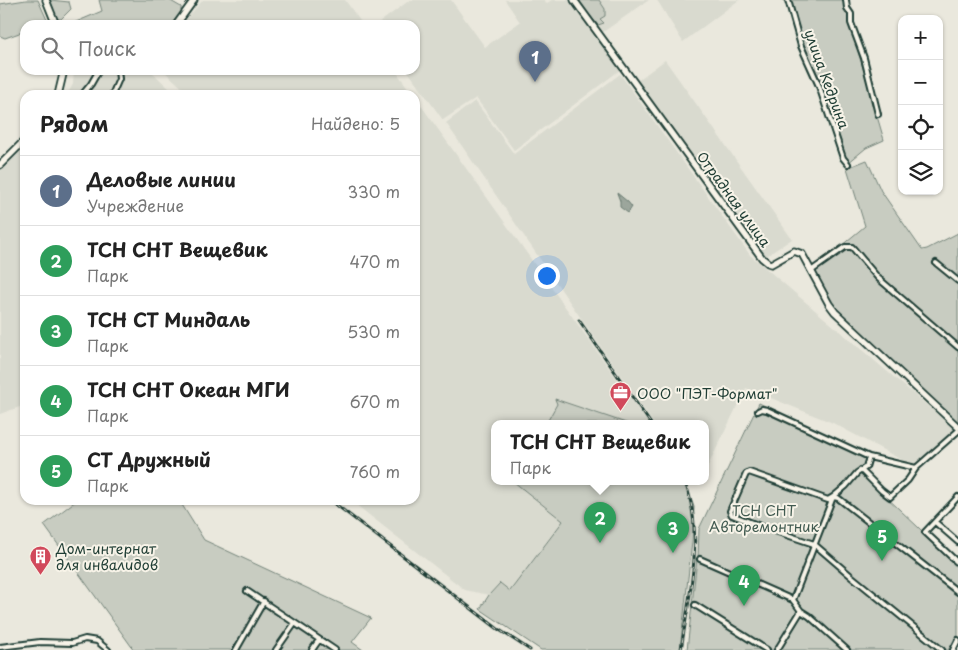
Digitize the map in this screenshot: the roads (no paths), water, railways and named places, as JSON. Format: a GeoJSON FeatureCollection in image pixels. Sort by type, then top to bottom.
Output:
{"type":"FeatureCollection","features":[{"type":"Feature","properties":{"kind":"main road"},"geometry":{"type":"LineString","coordinates":[[46,0],[54,20]]}},
{"type":"Feature","properties":{"kind":"main road"},"geometry":{"type":"LineString","coordinates":[[180,20],[194,0]]}},
{"type":"Feature","properties":{"kind":"main road","name":"Отрадная улица"},"geometry":{"type":"LineString","coordinates":[[574,0],[762,258],[771,264],[791,252],[798,252],[804,257],[835,312],[958,427]]}},
{"type":"Feature","properties":{"kind":"main road"},"geometry":{"type":"LineString","coordinates":[[59,90],[64,75]]}},
{"type":"Feature","properties":{"kind":"main road"},"geometry":{"type":"LineString","coordinates":[[0,165],[20,145]]}},
{"type":"Feature","properties":{"kind":"street","name":"улица Кедрина"},"geometry":{"type":"LineString","coordinates":[[788,0],[802,46],[819,86],[843,158],[848,164]]}},
{"type":"Feature","properties":{"kind":"street"},"geometry":{"type":"LineString","coordinates":[[846,0],[851,23],[864,58],[878,114]]}},
{"type":"Feature","properties":{"kind":"street"},"geometry":{"type":"LineString","coordinates":[[86,90],[96,75]]}},
{"type":"Feature","properties":{"kind":"street"},"geometry":{"type":"LineString","coordinates":[[114,90],[119,79],[119,75]]}},
{"type":"Feature","properties":{"kind":"street"},"geometry":{"type":"LineString","coordinates":[[811,271],[846,247],[852,247],[878,278],[958,348]]}},
{"type":"Feature","properties":{"kind":"street"},"geometry":{"type":"LineString","coordinates":[[936,262],[958,281]]}},
{"type":"Feature","properties":{"kind":"street"},"geometry":{"type":"LineString","coordinates":[[758,411],[766,410],[869,457],[916,468]]}},
{"type":"Feature","properties":{"kind":"street"},"geometry":{"type":"LineString","coordinates":[[861,470],[890,497],[908,480],[916,468],[958,431]]}},
{"type":"Feature","properties":{"kind":"street"},"geometry":{"type":"LineString","coordinates":[[869,457],[866,467],[828,500],[748,472],[730,511],[732,515],[814,544],[942,650]]}},
{"type":"Feature","properties":{"kind":"street"},"geometry":{"type":"LineString","coordinates":[[793,600],[833,497]]}},
{"type":"Feature","properties":{"kind":"street"},"geometry":{"type":"LineString","coordinates":[[833,497],[838,498],[891,538],[958,592]]}},
{"type":"Feature","properties":{"kind":"street"},"geometry":{"type":"LineString","coordinates":[[958,497],[925,532],[958,563]]}},
{"type":"Feature","properties":{"kind":"street"},"geometry":{"type":"LineString","coordinates":[[935,522],[958,542]]}},
{"type":"Feature","properties":{"kind":"street"},"geometry":{"type":"LineString","coordinates":[[700,559],[793,600],[802,611],[847,650]]}},
{"type":"Feature","properties":{"kind":"street"},"geometry":{"type":"LineString","coordinates":[[247,591],[335,650]]}},
{"type":"Feature","properties":{"kind":"street"},"geometry":{"type":"LineString","coordinates":[[236,650],[264,601]]}},
{"type":"Feature","properties":{"kind":"street"},"geometry":{"type":"LineString","coordinates":[[695,605],[767,650]]}},
{"type":"Feature","properties":{"kind":"street"},"geometry":{"type":"LineString","coordinates":[[776,650],[802,611]]}},
{"type":"Feature","properties":{"kind":"street"},"geometry":{"type":"LineString","coordinates":[[276,650],[295,623]]}},
{"type":"Feature","properties":{"kind":"street"},"geometry":{"type":"LineString","coordinates":[[0,647],[40,642],[72,643],[85,639],[97,641],[108,650]]}},
{"type":"Feature","properties":{"kind":"street"},"geometry":{"type":"LineString","coordinates":[[312,650],[319,640]]}},
{"type":"Feature","properties":{"kind":"street"},"geometry":{"type":"LineString","coordinates":[[953,650],[958,640]]}},
{"type":"Feature","properties":{"kind":"railway"},"geometry":{"type":"LineString","coordinates":[[579,320],[648,420]]}},
{"type":"Feature","properties":{"kind":"railway"},"geometry":{"type":"LineString","coordinates":[[681,650],[694,566],[695,544],[691,502],[686,485]]}},
{"type":"Feature","properties":{"kind":"railway"},"geometry":{"type":"LineString","coordinates":[[337,505],[498,629],[530,650]]}},
{"type":"Feature","properties":{"kind":"place","name":"Деловые линии"},"geometry":{"type":"Point","coordinates":[535,82]}},
{"type":"Feature","properties":{"kind":"place","name":"ООО \"ПЭТ-Формат\""},"geometry":{"type":"Point","coordinates":[621,412]}},
{"type":"Feature","properties":{"kind":"place","name":"ТСН СНТ Вещевик"},"geometry":{"type":"Point","coordinates":[600,543]}},
{"type":"Feature","properties":{"kind":"place","name":"ТСН СТ Миндаль"},"geometry":{"type":"Point","coordinates":[673,553]}},
{"type":"Feature","properties":{"kind":"place","name":"СТ Дружный"},"geometry":{"type":"Point","coordinates":[882,561]}},
{"type":"Feature","properties":{"kind":"place","name":"Дом-интернат для инвалидов"},"geometry":{"type":"Point","coordinates":[40,575]}},
{"type":"Feature","properties":{"kind":"place","name":"ТСН СНТ Океан МГИ"},"geometry":{"type":"Point","coordinates":[744,606]}},
{"type":"Feature","properties":{"kind":"park label","name":"ТСН СНТ Авторемонтник"},"geometry":{"type":"Point","coordinates":[764,518]}}]}
